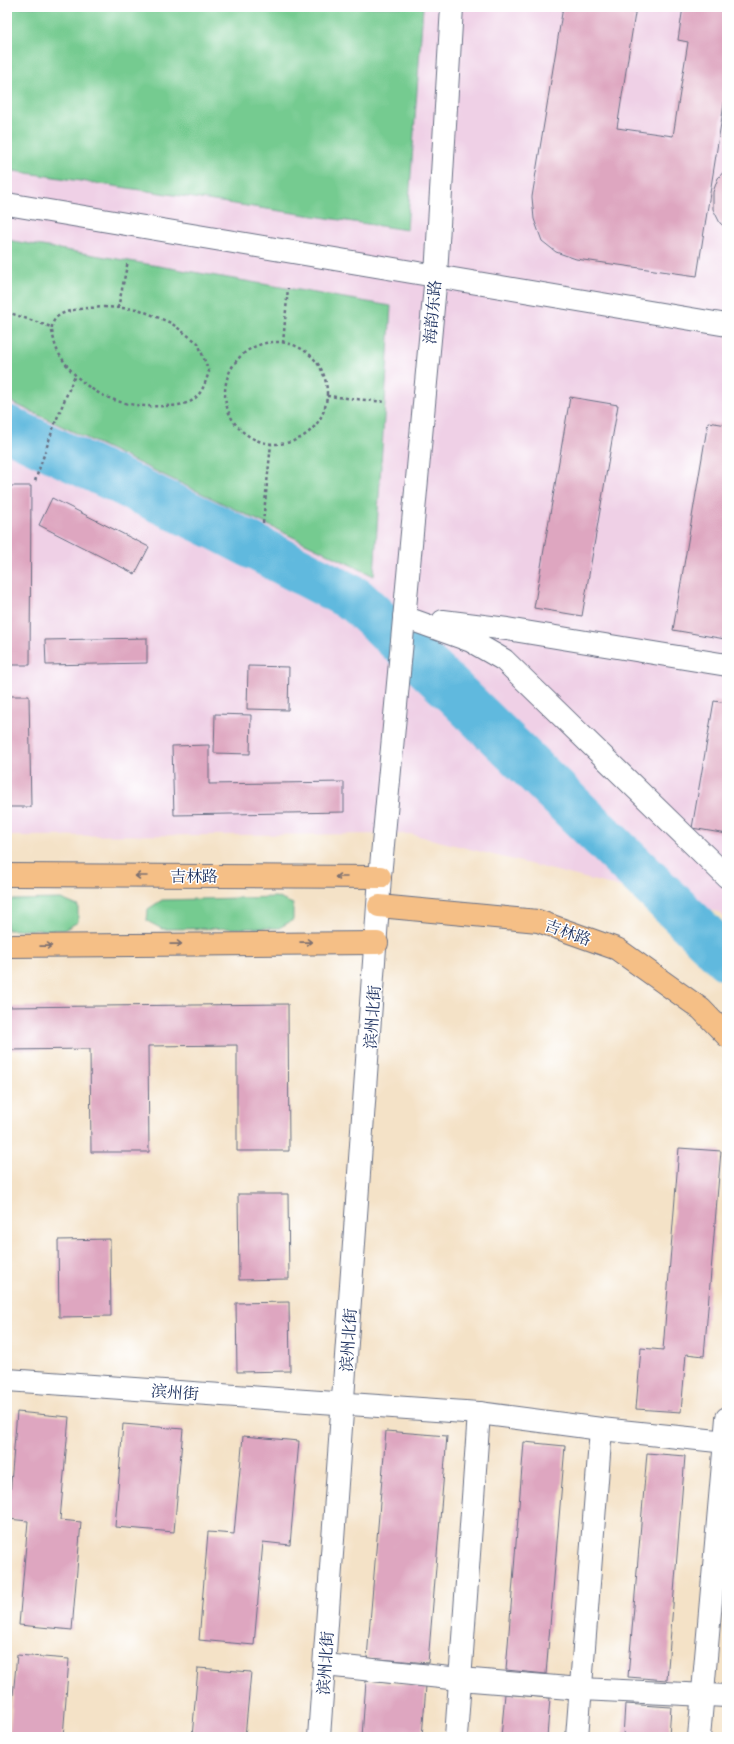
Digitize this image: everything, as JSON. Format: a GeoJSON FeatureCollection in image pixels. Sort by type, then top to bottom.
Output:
{"type":"FeatureCollection","features":[{"type":"Feature","properties":{"kind":"main road","name":"吉林路"},"geometry":{"type":"LineString","coordinates":[[7,875],[380,877]]}},
{"type":"Feature","properties":{"kind":"main road","name":"吉林路"},"geometry":{"type":"LineString","coordinates":[[379,906],[538,921],[617,949],[701,1009],[727,1036]]}},
{"type":"Feature","properties":{"kind":"main road"},"geometry":{"type":"LineString","coordinates":[[7,946],[377,942]]}},
{"type":"Feature","properties":{"kind":"street","name":"海韵东路"},"geometry":{"type":"LineString","coordinates":[[380,877],[436,275],[452,7]]}},
{"type":"Feature","properties":{"kind":"street"},"geometry":{"type":"LineString","coordinates":[[7,204],[727,325]]}},
{"type":"Feature","properties":{"kind":"street"},"geometry":{"type":"LineString","coordinates":[[404,617],[507,629],[727,665]]}},
{"type":"Feature","properties":{"kind":"street"},"geometry":{"type":"LineString","coordinates":[[404,617],[471,641],[504,660],[727,877]]}},
{"type":"Feature","properties":{"kind":"street","name":"滨州北街"},"geometry":{"type":"LineString","coordinates":[[319,1737],[377,942],[380,877]]}},
{"type":"Feature","properties":{"kind":"street","name":"滨州街"},"geometry":{"type":"LineString","coordinates":[[7,1380],[479,1413],[726,1442]]}},
{"type":"Feature","properties":{"kind":"street"},"geometry":{"type":"LineString","coordinates":[[456,1737],[479,1413]]}},
{"type":"Feature","properties":{"kind":"street"},"geometry":{"type":"LineString","coordinates":[[699,1737],[727,1418]]}},
{"type":"Feature","properties":{"kind":"street"},"geometry":{"type":"LineString","coordinates":[[577,1737],[601,1428]]}},
{"type":"Feature","properties":{"kind":"street"},"geometry":{"type":"LineString","coordinates":[[325,1665],[460,1679],[581,1689],[727,1696]]}},
{"type":"Feature","properties":{"kind":"path"},"geometry":{"type":"LineString","coordinates":[[118,308],[128,261]]}},
{"type":"Feature","properties":{"kind":"path"},"geometry":{"type":"LineString","coordinates":[[283,343],[288,288]]}},
{"type":"Feature","properties":{"kind":"path"},"geometry":{"type":"LineString","coordinates":[[104,307],[118,308],[138,309],[171,323],[198,343],[209,372],[202,390],[192,401],[174,406],[146,407],[123,403],[104,396],[81,382],[75,375],[56,350],[51,328],[56,318],[72,310],[104,307]]}},
{"type":"Feature","properties":{"kind":"path"},"geometry":{"type":"LineString","coordinates":[[7,312],[51,328]]}},
{"type":"Feature","properties":{"kind":"path"},"geometry":{"type":"LineString","coordinates":[[272,342],[289,343],[305,351],[317,363],[325,379],[327,396],[324,412],[315,426],[307,433],[288,443],[271,444],[256,440],[242,432],[232,419],[226,404],[225,388],[230,371],[240,356],[255,346],[272,342]]}},
{"type":"Feature","properties":{"kind":"path"},"geometry":{"type":"LineString","coordinates":[[35,481],[55,423],[75,375]]}},
{"type":"Feature","properties":{"kind":"path"},"geometry":{"type":"LineString","coordinates":[[327,396],[386,402]]}},
{"type":"Feature","properties":{"kind":"path"},"geometry":{"type":"LineString","coordinates":[[263,523],[271,444]]}},
{"type":"Feature","properties":{"kind":"shaded area"},"geometry":{"type":"Polygon","coordinates":[[[7,7],[727,7],[727,920],[718,912],[411,834],[7,836],[7,7]]]}},
{"type":"Feature","properties":{"kind":"green space"},"geometry":{"type":"Polygon","coordinates":[[[7,7],[423,7],[407,230],[7,170],[7,7]]]}},
{"type":"Feature","properties":{"kind":"green space"},"geometry":{"type":"Polygon","coordinates":[[[7,240],[391,306],[374,576],[7,400],[7,240]]]}},
{"type":"Feature","properties":{"kind":"green space"},"geometry":{"type":"Polygon","coordinates":[[[276,897],[293,904],[293,920],[279,928],[162,929],[147,921],[148,909],[162,900],[276,897]]]}},
{"type":"Feature","properties":{"kind":"green space"},"geometry":{"type":"Polygon","coordinates":[[[61,899],[78,906],[78,922],[64,930],[7,930],[7,900],[61,899]]]}},
{"type":"Feature","properties":{"kind":"building"},"geometry":{"type":"Polygon","coordinates":[[[563,7],[636,7],[617,128],[673,136],[688,42],[678,40],[683,7],[727,7],[727,85],[697,276],[576,259],[556,252],[542,241],[534,219],[532,197],[563,7]]]}},
{"type":"Feature","properties":{"kind":"building"},"geometry":{"type":"Polygon","coordinates":[[[727,168],[727,229],[720,223],[713,209],[713,192],[718,178],[727,168]]]}},
{"type":"Feature","properties":{"kind":"building"},"geometry":{"type":"Polygon","coordinates":[[[570,397],[618,405],[582,616],[534,608],[570,397]]]}},
{"type":"Feature","properties":{"kind":"building"},"geometry":{"type":"Polygon","coordinates":[[[708,422],[727,425],[727,627],[725,639],[673,630],[708,422]]]}},
{"type":"Feature","properties":{"kind":"building"},"geometry":{"type":"Polygon","coordinates":[[[7,486],[31,486],[30,665],[7,665],[7,486]]]}},
{"type":"Feature","properties":{"kind":"building"},"geometry":{"type":"Polygon","coordinates":[[[52,498],[149,547],[135,574],[39,525],[52,498]]]}},
{"type":"Feature","properties":{"kind":"building"},"geometry":{"type":"Polygon","coordinates":[[[147,638],[147,663],[46,665],[45,640],[147,638]]]}},
{"type":"Feature","properties":{"kind":"building"},"geometry":{"type":"Polygon","coordinates":[[[248,666],[289,667],[288,710],[247,709],[248,666]]]}},
{"type":"Feature","properties":{"kind":"building"},"geometry":{"type":"Polygon","coordinates":[[[7,696],[29,696],[31,807],[7,807],[7,696]]]}},
{"type":"Feature","properties":{"kind":"building"},"geometry":{"type":"Polygon","coordinates":[[[714,701],[727,703],[727,834],[692,828],[714,701]]]}},
{"type":"Feature","properties":{"kind":"building"},"geometry":{"type":"Polygon","coordinates":[[[215,714],[251,715],[250,754],[214,753],[215,714]]]}},
{"type":"Feature","properties":{"kind":"building"},"geometry":{"type":"Polygon","coordinates":[[[209,745],[209,784],[344,782],[344,812],[174,815],[172,746],[209,745]]]}},
{"type":"Feature","properties":{"kind":"building"},"geometry":{"type":"Polygon","coordinates":[[[288,1004],[289,1151],[237,1151],[237,1045],[148,1046],[149,1152],[91,1152],[90,1049],[7,1050],[7,1007],[288,1004]]]}},
{"type":"Feature","properties":{"kind":"building"},"geometry":{"type":"Polygon","coordinates":[[[679,1148],[721,1151],[704,1356],[686,1354],[681,1412],[636,1409],[641,1348],[663,1350],[679,1148]]]}},
{"type":"Feature","properties":{"kind":"building"},"geometry":{"type":"Polygon","coordinates":[[[238,1194],[288,1194],[289,1279],[239,1280],[238,1194]]]}},
{"type":"Feature","properties":{"kind":"building"},"geometry":{"type":"Polygon","coordinates":[[[110,1239],[111,1316],[59,1317],[58,1240],[110,1239]]]}},
{"type":"Feature","properties":{"kind":"building"},"geometry":{"type":"Polygon","coordinates":[[[289,1302],[290,1371],[237,1372],[236,1303],[289,1302]]]}},
{"type":"Feature","properties":{"kind":"building"},"geometry":{"type":"Polygon","coordinates":[[[17,1412],[69,1417],[60,1520],[81,1522],[72,1630],[19,1625],[28,1521],[8,1519],[17,1412]]]}},
{"type":"Feature","properties":{"kind":"building"},"geometry":{"type":"Polygon","coordinates":[[[123,1424],[183,1429],[174,1532],[115,1527],[123,1424]]]}},
{"type":"Feature","properties":{"kind":"building"},"geometry":{"type":"Polygon","coordinates":[[[386,1431],[447,1436],[428,1663],[367,1658],[386,1431]]]}},
{"type":"Feature","properties":{"kind":"building"},"geometry":{"type":"Polygon","coordinates":[[[243,1436],[299,1441],[290,1545],[263,1542],[254,1645],[199,1640],[208,1532],[234,1534],[243,1436]]]}},
{"type":"Feature","properties":{"kind":"building"},"geometry":{"type":"Polygon","coordinates":[[[524,1442],[565,1446],[546,1674],[506,1670],[524,1442]]]}},
{"type":"Feature","properties":{"kind":"building"},"geometry":{"type":"Polygon","coordinates":[[[647,1453],[685,1456],[667,1680],[628,1677],[647,1453]]]}},
{"type":"Feature","properties":{"kind":"building"},"geometry":{"type":"Polygon","coordinates":[[[17,1655],[69,1659],[63,1737],[9,1737],[17,1655]]]}},
{"type":"Feature","properties":{"kind":"building"},"geometry":{"type":"Polygon","coordinates":[[[198,1668],[251,1672],[245,1737],[192,1737],[198,1668]]]}},
{"type":"Feature","properties":{"kind":"building"},"geometry":{"type":"Polygon","coordinates":[[[366,1681],[426,1686],[422,1737],[362,1737],[366,1681]]]}},
{"type":"Feature","properties":{"kind":"building"},"geometry":{"type":"Polygon","coordinates":[[[505,1694],[550,1698],[547,1737],[501,1737],[505,1694]]]}},
{"type":"Feature","properties":{"kind":"building"},"geometry":{"type":"Polygon","coordinates":[[[625,1704],[671,1707],[669,1737],[623,1737],[625,1704]]]}},
{"type":"Feature","properties":{"kind":"waterway"},"geometry":{"type":"LineString","coordinates":[[7,428],[220,529],[356,600],[454,692],[727,958]]}}]}
